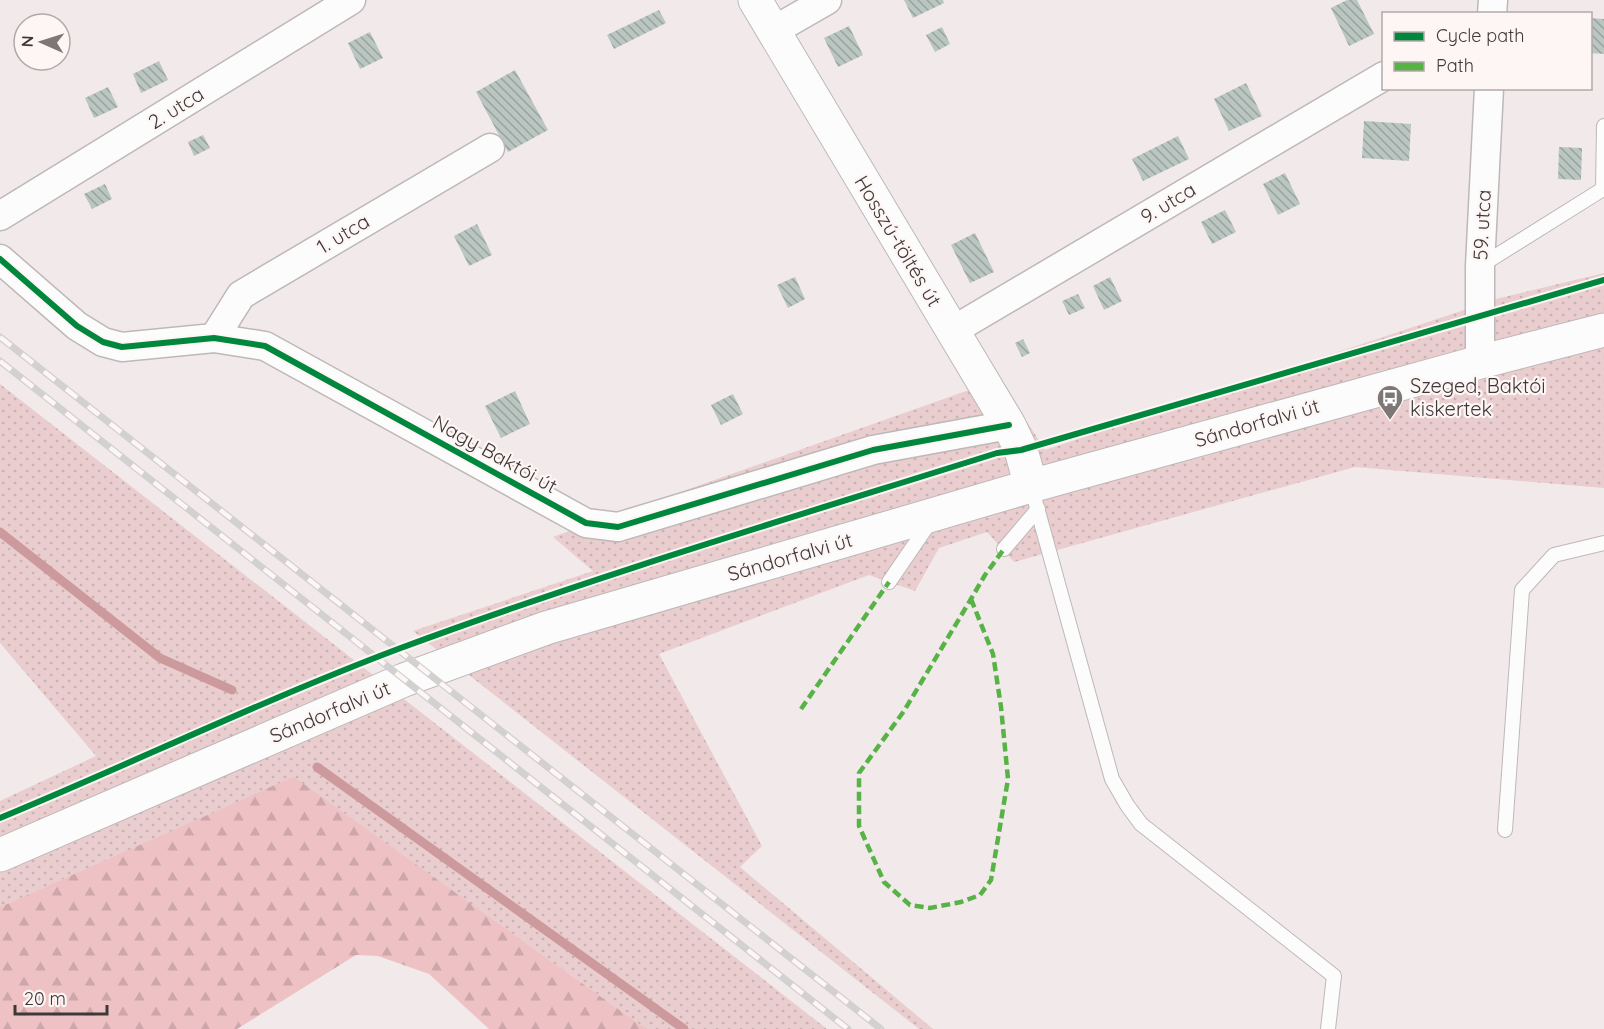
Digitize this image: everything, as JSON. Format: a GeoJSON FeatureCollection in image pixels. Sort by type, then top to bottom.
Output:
{"type":"FeatureCollection","features":[{"type":"Feature","properties":{"kind":"main road","name":"Hosszú-töltés út"},"geometry":{"type":"LineString","coordinates":[[755,0],[1009,426],[1021,450],[1034,498]]}},
{"type":"Feature","properties":{"kind":"main road","name":"Sándorfalvi út"},"geometry":{"type":"LineString","coordinates":[[0,855],[426,671],[546,628],[935,515],[1034,498],[1480,362],[1604,330]]}},
{"type":"Feature","properties":{"kind":"street","name":"2. utca"},"geometry":{"type":"LineString","coordinates":[[0,216],[351,0]]}},
{"type":"Feature","properties":{"kind":"street"},"geometry":{"type":"LineString","coordinates":[[773,32],[827,0]]}},
{"type":"Feature","properties":{"kind":"street","name":"9. utca"},"geometry":{"type":"LineString","coordinates":[[952,331],[1382,77]]}},
{"type":"Feature","properties":{"kind":"street","name":"59. utca"},"geometry":{"type":"LineString","coordinates":[[1480,362],[1480,266],[1489,90]]}},
{"type":"Feature","properties":{"kind":"street","name":"1. utca"},"geometry":{"type":"LineString","coordinates":[[214,338],[241,295],[490,148]]}},
{"type":"Feature","properties":{"kind":"street","name":"Nagy Baktói út"},"geometry":{"type":"LineString","coordinates":[[0,259],[77,326],[103,342],[122,347],[214,338],[265,346],[586,523],[618,527],[873,450],[1009,426]]}},
{"type":"Feature","properties":{"kind":"lane"},"geometry":{"type":"LineString","coordinates":[[1480,266],[1603,189],[1604,126]]}},
{"type":"Feature","properties":{"kind":"lane"},"geometry":{"type":"LineString","coordinates":[[1004,549],[1034,498]]}},
{"type":"Feature","properties":{"kind":"lane"},"geometry":{"type":"LineString","coordinates":[[1034,498],[1112,778],[1141,824],[1334,976],[1328,1029]]}},
{"type":"Feature","properties":{"kind":"lane"},"geometry":{"type":"LineString","coordinates":[[889,582],[935,515]]}},
{"type":"Feature","properties":{"kind":"lane"},"geometry":{"type":"LineString","coordinates":[[1505,830],[1522,590],[1554,555],[1604,543]]}},
{"type":"Feature","properties":{"kind":"shaded area"},"geometry":{"type":"Polygon","coordinates":[[[1604,273],[1604,488],[1355,467],[1014,562],[987,532],[939,548],[915,591],[869,575],[659,654],[762,846],[740,867],[933,1029],[919,1029],[413,631],[593,571],[553,537],[1000,379],[1045,450],[1500,298],[1604,273]]]}},
{"type":"Feature","properties":{"kind":"shaded area"},"geometry":{"type":"Polygon","coordinates":[[[0,384],[827,1029],[646,1029],[294,778],[0,907],[0,801],[96,756],[0,643],[0,384]]]}},
{"type":"Feature","properties":{"kind":"green space"},"geometry":{"type":"Polygon","coordinates":[[[294,777],[646,1029],[489,1029],[429,974],[378,956],[356,955],[237,1029],[0,1029],[0,907],[294,777]]]}},
{"type":"Feature","properties":{"kind":"building"},"geometry":{"type":"Polygon","coordinates":[[[904,0],[943,0],[944,3],[913,18],[904,0]]]}},
{"type":"Feature","properties":{"kind":"building"},"geometry":{"type":"Polygon","coordinates":[[[1347,0],[1357,0],[1374,34],[1349,46],[1331,8],[1347,0]]]}},
{"type":"Feature","properties":{"kind":"building"},"geometry":{"type":"Polygon","coordinates":[[[659,10],[666,23],[614,49],[607,35],[659,10]]]}},
{"type":"Feature","properties":{"kind":"building"},"geometry":{"type":"Polygon","coordinates":[[[1592,18],[1604,19],[1604,54],[1592,53],[1592,18]]]}},
{"type":"Feature","properties":{"kind":"building"},"geometry":{"type":"Polygon","coordinates":[[[849,26],[863,55],[838,67],[824,38],[849,26]]]}},
{"type":"Feature","properties":{"kind":"building"},"geometry":{"type":"Polygon","coordinates":[[[942,27],[950,44],[935,52],[926,35],[942,27]]]}},
{"type":"Feature","properties":{"kind":"building"},"geometry":{"type":"Polygon","coordinates":[[[370,32],[383,58],[360,69],[348,43],[370,32]]]}},
{"type":"Feature","properties":{"kind":"building"},"geometry":{"type":"Polygon","coordinates":[[[159,61],[168,80],[141,93],[133,74],[159,61]]]}},
{"type":"Feature","properties":{"kind":"building"},"geometry":{"type":"Polygon","coordinates":[[[515,70],[548,130],[508,152],[476,92],[515,70]]]}},
{"type":"Feature","properties":{"kind":"building"},"geometry":{"type":"Polygon","coordinates":[[[1246,83],[1262,116],[1229,131],[1214,99],[1246,83]]]}},
{"type":"Feature","properties":{"kind":"building"},"geometry":{"type":"Polygon","coordinates":[[[108,87],[118,107],[94,118],[85,98],[108,87]]]}},
{"type":"Feature","properties":{"kind":"building"},"geometry":{"type":"Polygon","coordinates":[[[1364,121],[1411,124],[1409,161],[1362,158],[1364,121]]]}},
{"type":"Feature","properties":{"kind":"building"},"geometry":{"type":"Polygon","coordinates":[[[203,135],[210,148],[194,156],[188,142],[203,135]]]}},
{"type":"Feature","properties":{"kind":"building"},"geometry":{"type":"Polygon","coordinates":[[[1178,136],[1189,159],[1143,181],[1132,159],[1178,136]]]}},
{"type":"Feature","properties":{"kind":"building"},"geometry":{"type":"Polygon","coordinates":[[[1559,147],[1582,148],[1581,180],[1558,179],[1559,147]]]}},
{"type":"Feature","properties":{"kind":"building"},"geometry":{"type":"Polygon","coordinates":[[[1285,173],[1300,204],[1278,215],[1263,184],[1285,173]]]}},
{"type":"Feature","properties":{"kind":"building"},"geometry":{"type":"Polygon","coordinates":[[[105,184],[112,199],[92,209],[84,194],[105,184]]]}},
{"type":"Feature","properties":{"kind":"building"},"geometry":{"type":"Polygon","coordinates":[[[1225,210],[1236,232],[1212,244],[1201,222],[1225,210]]]}},
{"type":"Feature","properties":{"kind":"building"},"geometry":{"type":"Polygon","coordinates":[[[477,224],[492,255],[469,266],[454,236],[477,224]]]}},
{"type":"Feature","properties":{"kind":"building"},"geometry":{"type":"Polygon","coordinates":[[[975,233],[994,272],[970,283],[951,245],[975,233]]]}},
{"type":"Feature","properties":{"kind":"building"},"geometry":{"type":"Polygon","coordinates":[[[795,277],[805,299],[788,308],[777,285],[795,277]]]}},
{"type":"Feature","properties":{"kind":"building"},"geometry":{"type":"Polygon","coordinates":[[[1110,277],[1122,301],[1104,310],[1093,286],[1110,277]]]}},
{"type":"Feature","properties":{"kind":"building"},"geometry":{"type":"Polygon","coordinates":[[[1078,294],[1085,308],[1069,315],[1062,301],[1078,294]]]}},
{"type":"Feature","properties":{"kind":"building"},"geometry":{"type":"Polygon","coordinates":[[[1023,339],[1030,353],[1022,357],[1015,343],[1023,339]]]}},
{"type":"Feature","properties":{"kind":"building"},"geometry":{"type":"Polygon","coordinates":[[[515,391],[530,424],[501,438],[485,406],[515,391]]]}},
{"type":"Feature","properties":{"kind":"building"},"geometry":{"type":"Polygon","coordinates":[[[733,394],[743,414],[721,425],[711,405],[733,394]]]}},
{"type":"Feature","properties":{"kind":"waterway"},"geometry":{"type":"LineString","coordinates":[[0,532],[160,658],[232,690]]}},
{"type":"Feature","properties":{"kind":"waterway"},"geometry":{"type":"LineString","coordinates":[[317,767],[684,1029]]}},
{"type":"Feature","properties":{"kind":"railway"},"geometry":{"type":"LineString","coordinates":[[0,337],[881,1029]]}},
{"type":"Feature","properties":{"kind":"railway"},"geometry":{"type":"LineString","coordinates":[[0,361],[848,1029]]}},
{"type":"Feature","properties":{"kind":"marked path"},"geometry":{"type":"LineString","coordinates":[[971,599],[993,654],[1008,779],[991,880],[980,895],[961,902],[930,908],[910,905],[884,882],[859,826],[859,773],[904,711],[985,575],[1004,549]]}},
{"type":"Feature","properties":{"kind":"marked path"},"geometry":{"type":"LineString","coordinates":[[801,709],[889,582]]}},
{"type":"Feature","properties":{"kind":"cycle path"},"geometry":{"type":"LineString","coordinates":[[0,259],[77,326],[103,342],[122,347],[214,338],[265,346],[586,523],[618,527],[873,450],[1009,425]]}},
{"type":"Feature","properties":{"kind":"cycle path"},"geometry":{"type":"LineString","coordinates":[[0,818],[348,669],[547,596],[997,453],[1021,450],[1604,280]]}},
{"type":"Feature","properties":{"kind":"place","name":"Szeged, Baktói kiskertek"},"geometry":{"type":"Point","coordinates":[1390,421]}}]}
